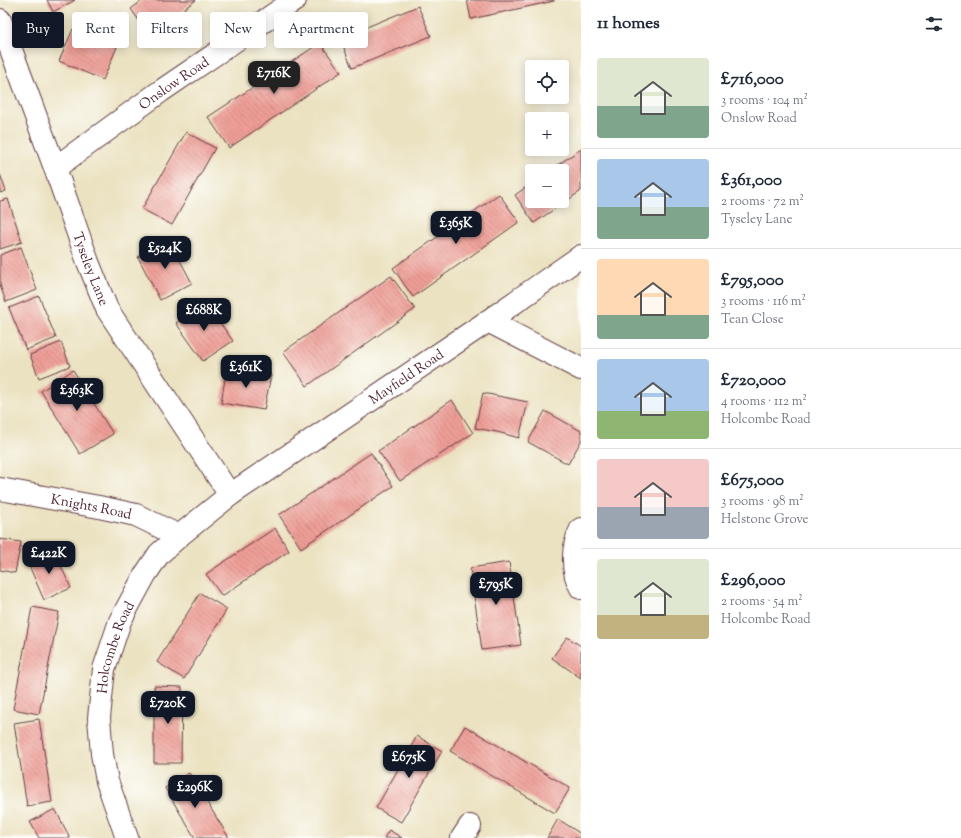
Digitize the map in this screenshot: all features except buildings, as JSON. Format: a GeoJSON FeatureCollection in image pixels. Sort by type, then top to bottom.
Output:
{"type":"FeatureCollection","features":[{"type":"Feature","properties":{"kind":"street","name":"Onslow Road"},"geometry":{"type":"LineString","coordinates":[[55,168],[161,91],[295,0]]}},
{"type":"Feature","properties":{"kind":"street","name":"Tyseley Lane"},"geometry":{"type":"LineString","coordinates":[[0,20],[88,262],[107,309],[230,495]]}},
{"type":"Feature","properties":{"kind":"street","name":"Mayfield Road"},"geometry":{"type":"LineString","coordinates":[[230,495],[488,321],[581,256]]}},
{"type":"Feature","properties":{"kind":"street"},"geometry":{"type":"LineString","coordinates":[[488,321],[581,369]]}},
{"type":"Feature","properties":{"kind":"street","name":"Knights Road"},"geometry":{"type":"LineString","coordinates":[[0,489],[136,515],[179,536]]}},
{"type":"Feature","properties":{"kind":"street","name":"Holcombe Road"},"geometry":{"type":"LineString","coordinates":[[127,838],[107,781],[102,754],[99,718],[104,669],[120,621],[145,575],[159,554],[230,495]]}},
{"type":"Feature","properties":{"kind":"street"},"geometry":{"type":"LineString","coordinates":[[581,529],[574,553],[574,571],[581,588]]}}]}
